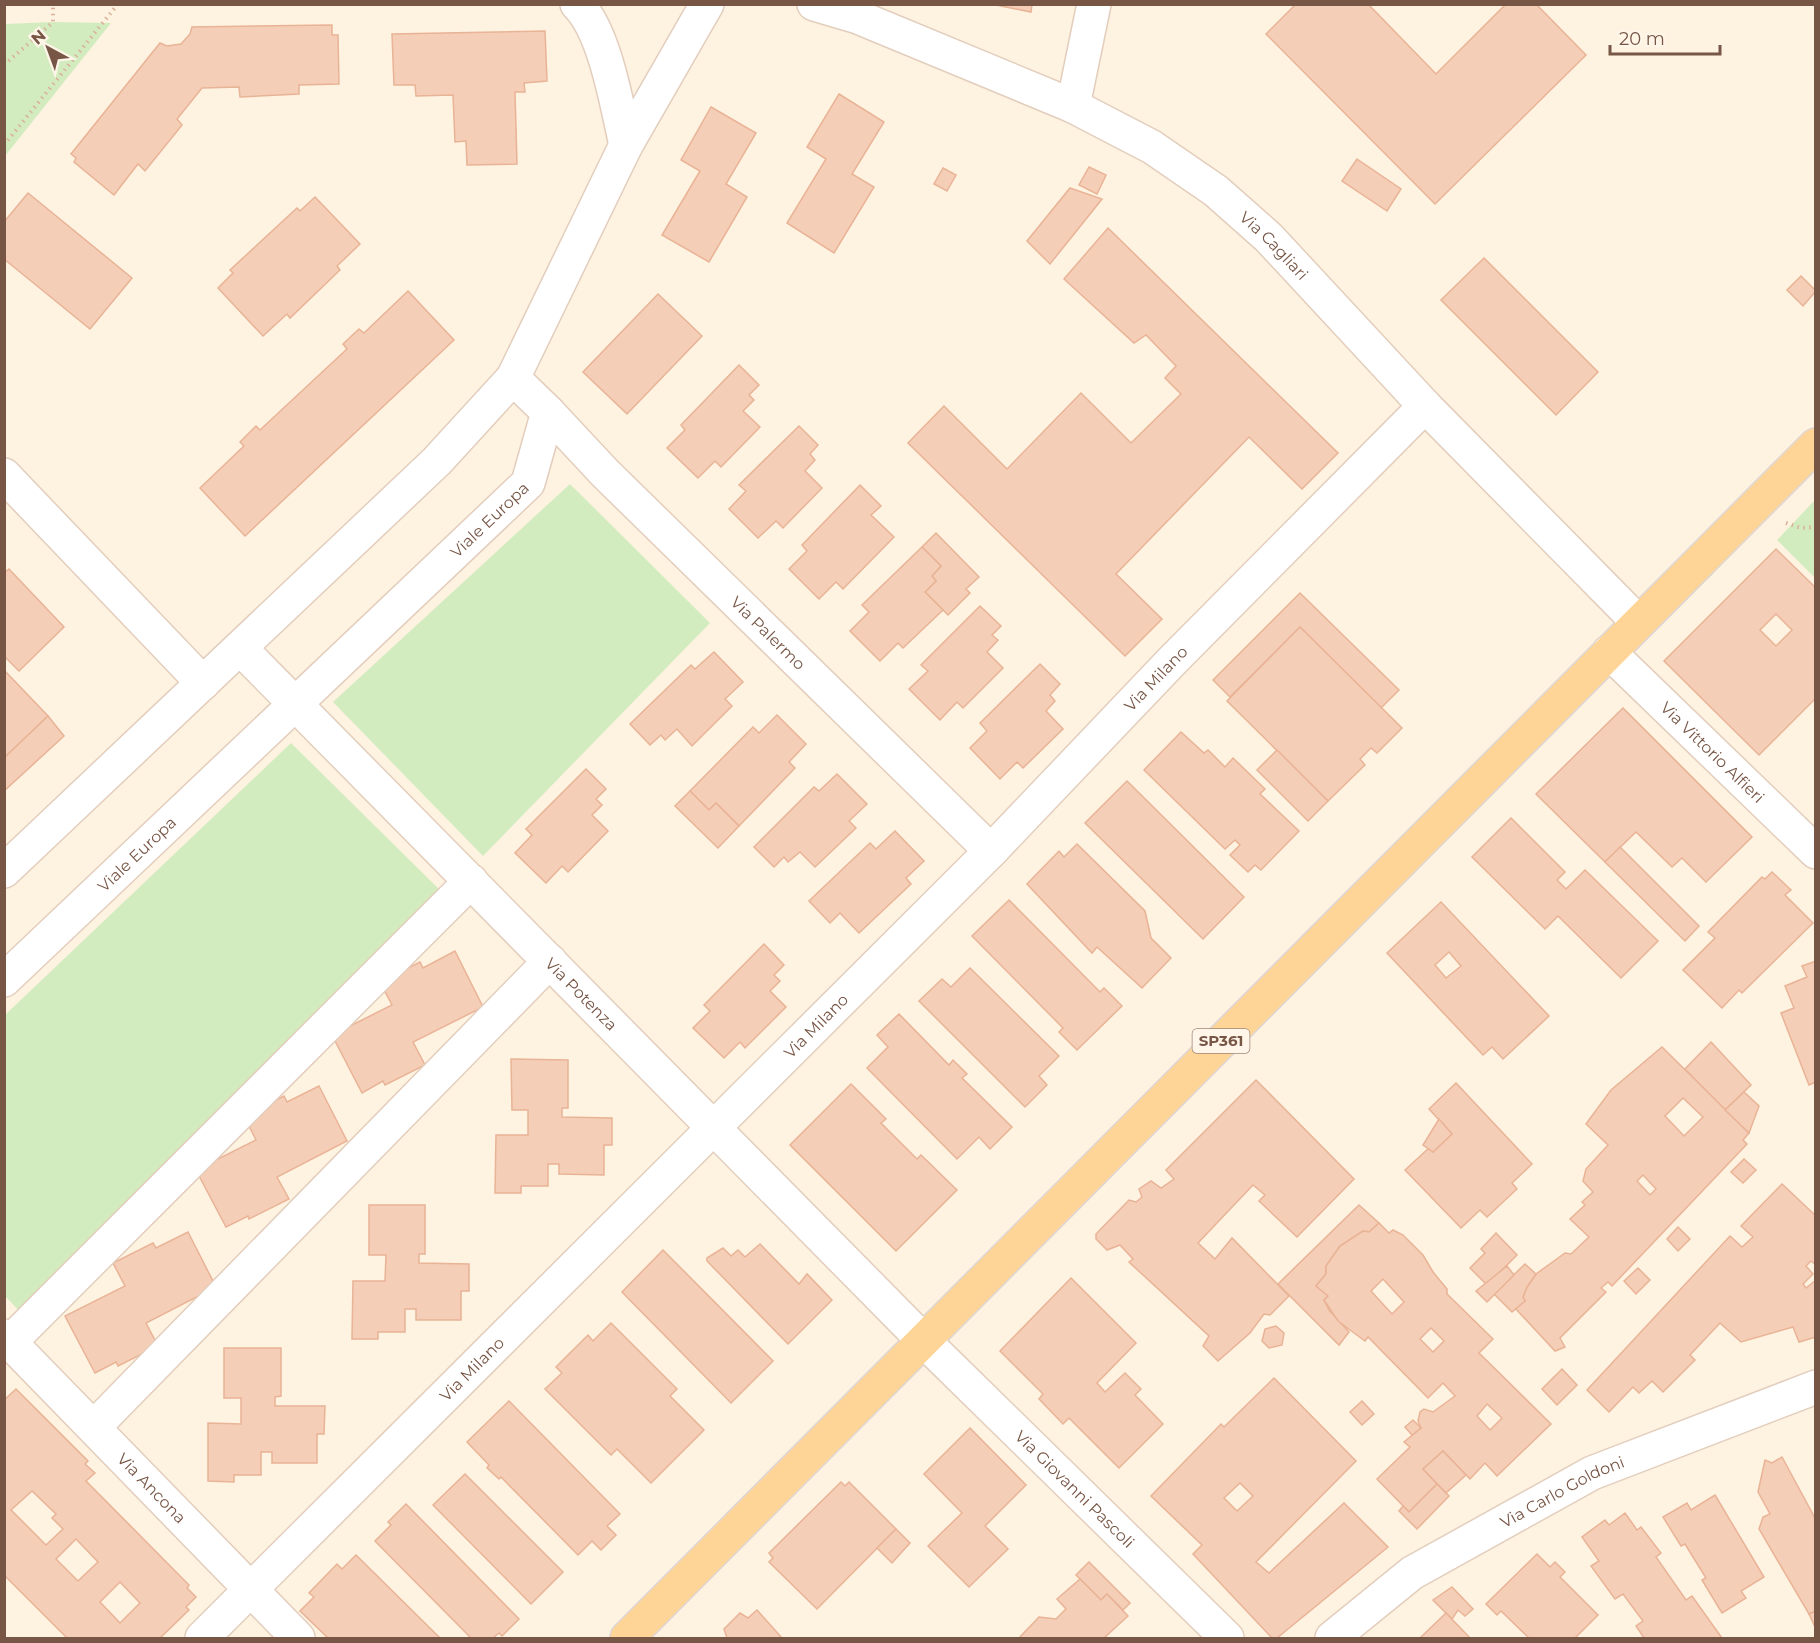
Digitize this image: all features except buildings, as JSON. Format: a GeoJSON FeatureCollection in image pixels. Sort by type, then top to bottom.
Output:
{"type":"FeatureCollection","features":[{"type":"Feature","properties":{"kind":"main road","name":"SP361"},"geometry":{"type":"LineString","coordinates":[[627,1638],[1815,445]]}},
{"type":"Feature","properties":{"kind":"street"},"geometry":{"type":"LineString","coordinates":[[577,4],[587,14],[598,36],[626,144]]}},
{"type":"Feature","properties":{"kind":"street"},"geometry":{"type":"LineString","coordinates":[[4,871],[436,461],[513,378],[626,144],[707,4]]}},
{"type":"Feature","properties":{"kind":"street","name":"Via Cagliari"},"geometry":{"type":"LineString","coordinates":[[814,4],[858,17],[1073,106],[1152,147],[1216,191],[1269,238],[1425,406],[1638,622]]}},
{"type":"Feature","properties":{"kind":"street"},"geometry":{"type":"LineString","coordinates":[[1073,106],[1094,4]]}},
{"type":"Feature","properties":{"kind":"street"},"geometry":{"type":"LineString","coordinates":[[513,378],[548,412]]}},
{"type":"Feature","properties":{"kind":"street","name":"Via Milano"},"geometry":{"type":"LineString","coordinates":[[202,1638],[991,851],[1173,660],[1425,406]]}},
{"type":"Feature","properties":{"kind":"street","name":"Viale Europa"},"geometry":{"type":"LineString","coordinates":[[4,980],[528,483],[548,412]]}},
{"type":"Feature","properties":{"kind":"street","name":"Via Palermo"},"geometry":{"type":"LineString","coordinates":[[548,412],[605,473],[991,851]]}},
{"type":"Feature","properties":{"kind":"street"},"geometry":{"type":"LineString","coordinates":[[4,475],[203,683]]}},
{"type":"Feature","properties":{"kind":"street","name":"Via Potenza"},"geometry":{"type":"LineString","coordinates":[[240,648],[923,1340]]}},
{"type":"Feature","properties":{"kind":"street","name":"Via Vittorio Alfieri"},"geometry":{"type":"LineString","coordinates":[[1609,652],[1815,852]]}},
{"type":"Feature","properties":{"kind":"street"},"geometry":{"type":"LineString","coordinates":[[7,1339],[471,881]]}},
{"type":"Feature","properties":{"kind":"street"},"geometry":{"type":"LineString","coordinates":[[94,1427],[550,961]]}},
{"type":"Feature","properties":{"kind":"street","name":"Via Ancona"},"geometry":{"type":"LineString","coordinates":[[7,1339],[298,1638]]}},
{"type":"Feature","properties":{"kind":"street","name":"Via Giovanni Pascoli"},"geometry":{"type":"LineString","coordinates":[[923,1340],[1227,1638]]}},
{"type":"Feature","properties":{"kind":"street","name":"Via Carlo Goldoni"},"geometry":{"type":"LineString","coordinates":[[1332,1638],[1412,1573],[1592,1473],[1815,1387]]}},
{"type":"Feature","properties":{"kind":"path"},"geometry":{"type":"LineString","coordinates":[[4,65],[53,22],[53,4]]}},
{"type":"Feature","properties":{"kind":"path"},"geometry":{"type":"LineString","coordinates":[[4,145],[118,4]]}},
{"type":"Feature","properties":{"kind":"path"},"geometry":{"type":"LineString","coordinates":[[1777,519],[1801,528],[1815,527]]}},
{"type":"Feature","properties":{"kind":"green space"},"geometry":{"type":"Polygon","coordinates":[[[111,23],[5,156],[5,24],[111,23]]]}},
{"type":"Feature","properties":{"kind":"green space"},"geometry":{"type":"Polygon","coordinates":[[[570,484],[710,623],[483,856],[333,702],[570,484]]]}},
{"type":"Feature","properties":{"kind":"green space"},"geometry":{"type":"Polygon","coordinates":[[[1815,500],[1815,578],[1777,540],[1815,500]]]}},
{"type":"Feature","properties":{"kind":"green space"},"geometry":{"type":"Polygon","coordinates":[[[291,743],[446,896],[25,1317],[5,1296],[5,1015],[291,743]]]}}]}
